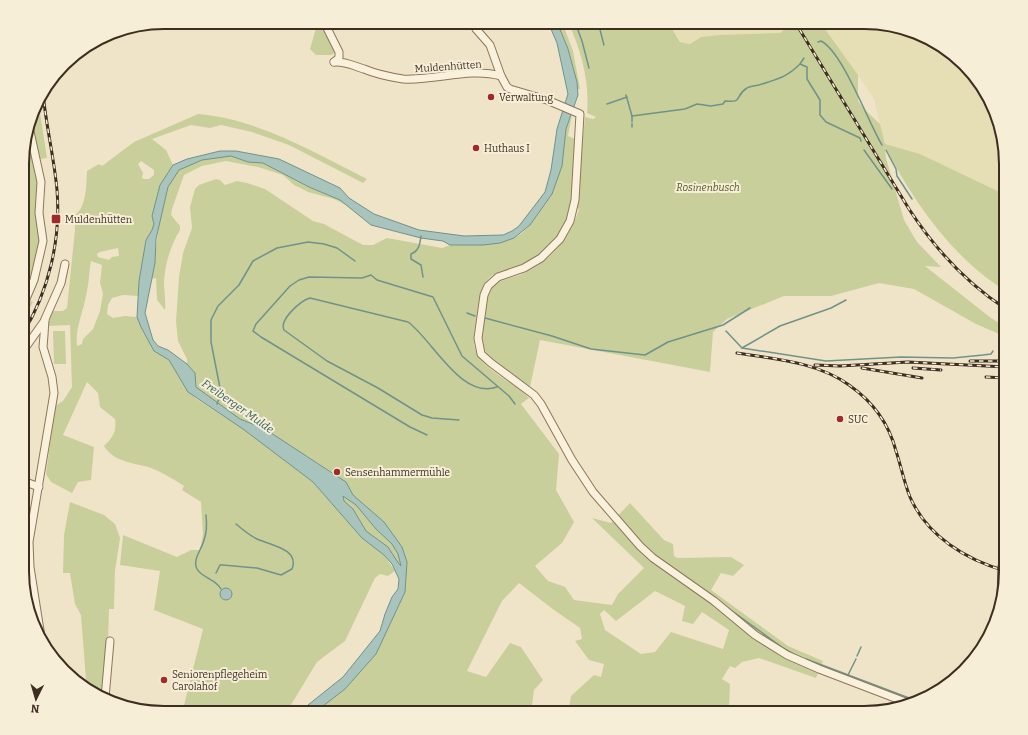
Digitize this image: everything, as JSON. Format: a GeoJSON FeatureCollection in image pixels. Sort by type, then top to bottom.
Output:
{"type":"FeatureCollection","features":[{"type":"Feature","properties":{"kind":"street","name":"Muldenhütten"},"geometry":{"type":"LineString","coordinates":[[328,29],[339,52],[339,58],[334,62],[346,62],[374,73],[404,79],[446,77],[475,72],[501,76]]}},
{"type":"Feature","properties":{"kind":"street"},"geometry":{"type":"LineString","coordinates":[[476,29],[490,45],[501,76],[507,87],[557,104],[580,114],[576,200],[570,221],[560,239],[541,258],[524,268],[498,277],[488,286],[484,295],[478,338],[481,354],[491,364],[534,395],[541,404],[572,460],[593,492],[640,546],[653,558],[714,601],[755,635],[787,655],[901,700]]}},
{"type":"Feature","properties":{"kind":"street"},"geometry":{"type":"LineString","coordinates":[[29,292],[34,280],[42,240],[40,213],[41,182],[32,139]]}},
{"type":"Feature","properties":{"kind":"street"},"geometry":{"type":"LineString","coordinates":[[29,342],[45,319],[61,283],[65,264]]}},
{"type":"Feature","properties":{"kind":"street"},"geometry":{"type":"LineString","coordinates":[[38,619],[30,567],[29,542],[54,393],[52,377],[43,347],[45,319]]}},
{"type":"Feature","properties":{"kind":"street"},"geometry":{"type":"LineString","coordinates":[[29,483],[39,487]]}},
{"type":"Feature","properties":{"kind":"street"},"geometry":{"type":"LineString","coordinates":[[106,692],[110,641]]}},
{"type":"Feature","properties":{"kind":"shaded area"},"geometry":{"type":"Polygon","coordinates":[[[673,29],[784,30],[780,33],[701,37],[690,44],[681,42],[673,29]]]}},
{"type":"Feature","properties":{"kind":"shaded area"},"geometry":{"type":"Polygon","coordinates":[[[825,29],[872,29],[890,32],[907,36],[923,43],[946,57],[971,82],[981,97],[992,121],[999,156],[999,192],[920,154],[885,144],[874,99],[825,29]]]}},
{"type":"Feature","properties":{"kind":"green space"},"geometry":{"type":"Polygon","coordinates":[[[316,29],[324,29],[336,52],[331,55],[316,55],[310,49],[316,29]]]}},
{"type":"Feature","properties":{"kind":"green space"},"geometry":{"type":"Polygon","coordinates":[[[560,29],[565,29],[573,51],[580,89],[578,89],[568,49],[560,29]]]}},
{"type":"Feature","properties":{"kind":"green space","name":"Rosinenbusch"},"geometry":{"type":"Polygon","coordinates":[[[571,29],[672,29],[680,42],[690,44],[701,37],[780,33],[784,29],[825,29],[858,75],[858,101],[863,108],[880,124],[885,144],[920,154],[999,192],[999,286],[986,278],[968,262],[936,227],[896,168],[885,147],[886,158],[904,220],[917,242],[941,267],[925,266],[999,323],[999,334],[976,324],[914,289],[879,283],[831,296],[784,296],[727,319],[713,332],[710,372],[540,340],[530,387],[502,368],[484,350],[482,343],[483,326],[489,292],[497,283],[530,270],[549,257],[564,240],[579,209],[577,208],[581,139],[583,137],[585,117],[593,119],[596,117],[587,113],[588,101],[586,78],[577,44],[571,29]]]}},
{"type":"Feature","properties":{"kind":"green space"},"geometry":{"type":"Polygon","coordinates":[[[40,111],[47,158],[39,159],[44,232],[29,295],[29,164],[30,147],[40,111]]]}},
{"type":"Feature","properties":{"kind":"green space"},"geometry":{"type":"Polygon","coordinates":[[[198,114],[242,122],[285,138],[367,179],[363,183],[289,145],[252,132],[221,125],[210,128],[191,125],[152,139],[166,150],[173,165],[160,185],[152,216],[154,224],[146,240],[138,296],[123,295],[112,298],[108,305],[107,314],[113,318],[125,316],[137,317],[154,351],[169,360],[195,398],[243,429],[313,482],[362,538],[384,555],[395,571],[388,576],[380,574],[375,578],[345,641],[317,662],[290,706],[184,706],[203,629],[154,610],[160,571],[120,565],[123,535],[177,557],[191,550],[200,550],[203,534],[201,502],[182,490],[184,486],[163,474],[151,468],[119,459],[108,451],[104,446],[113,434],[115,419],[100,407],[98,393],[87,382],[63,435],[94,447],[91,480],[78,482],[72,493],[51,482],[46,474],[55,406],[63,401],[72,387],[70,325],[48,326],[52,311],[63,311],[67,308],[75,230],[75,215],[82,207],[84,201],[87,171],[99,164],[102,166],[134,142],[198,114]],[[141,161],[138,164],[143,173],[142,178],[144,179],[149,179],[154,175],[154,170],[141,161]],[[118,248],[100,252],[97,254],[98,257],[109,260],[112,257],[119,256],[118,248]],[[91,261],[87,292],[77,333],[77,346],[82,344],[83,339],[93,329],[100,311],[103,293],[100,283],[102,265],[91,261]]]}},
{"type":"Feature","properties":{"kind":"green space"},"geometry":{"type":"Polygon","coordinates":[[[572,115],[568,136],[575,139],[575,174],[573,198],[566,221],[554,240],[536,257],[526,263],[497,273],[487,280],[482,289],[474,336],[475,349],[485,364],[529,398],[521,404],[559,454],[556,490],[574,522],[562,543],[535,566],[548,581],[565,587],[574,600],[612,605],[618,594],[644,568],[592,518],[611,523],[630,503],[664,540],[673,544],[674,556],[677,558],[731,557],[744,565],[733,576],[721,573],[711,590],[788,646],[823,661],[816,678],[759,658],[742,662],[735,668],[730,666],[722,679],[730,684],[729,706],[569,706],[571,696],[594,675],[601,677],[604,664],[589,660],[575,641],[582,639],[580,628],[519,583],[502,601],[467,671],[486,677],[510,643],[521,647],[543,680],[534,690],[532,706],[323,706],[345,689],[376,653],[405,592],[407,562],[402,547],[384,522],[353,495],[348,486],[333,473],[265,429],[239,419],[196,387],[195,373],[187,364],[187,359],[178,341],[176,322],[179,277],[183,253],[192,228],[190,207],[195,189],[199,185],[216,179],[220,180],[225,185],[237,181],[247,183],[265,189],[313,221],[324,224],[363,245],[373,245],[387,238],[442,248],[450,245],[483,245],[514,238],[521,234],[530,225],[552,194],[562,166],[566,129],[572,115]],[[655,591],[616,621],[604,610],[600,614],[605,630],[641,654],[655,652],[671,632],[723,649],[729,630],[702,612],[693,624],[682,621],[685,606],[655,591]]]}},
{"type":"Feature","properties":{"kind":"green space"},"geometry":{"type":"Polygon","coordinates":[[[218,156],[231,156],[248,162],[263,163],[309,187],[340,200],[348,206],[334,199],[308,192],[294,185],[283,175],[258,167],[226,161],[202,166],[184,175],[171,215],[180,226],[180,230],[171,248],[167,261],[164,282],[165,310],[157,300],[156,278],[152,279],[160,221],[167,190],[173,178],[184,166],[218,156]]]}},
{"type":"Feature","properties":{"kind":"green space"},"geometry":{"type":"Polygon","coordinates":[[[29,300],[33,302],[29,310],[29,300]]]}},
{"type":"Feature","properties":{"kind":"green space"},"geometry":{"type":"Polygon","coordinates":[[[53,331],[65,331],[66,364],[54,364],[53,331]]]}},
{"type":"Feature","properties":{"kind":"green space"},"geometry":{"type":"Polygon","coordinates":[[[343,496],[356,505],[376,529],[392,544],[398,554],[401,566],[388,547],[366,531],[353,509],[344,501],[343,496]]]}},
{"type":"Feature","properties":{"kind":"green space"},"geometry":{"type":"Polygon","coordinates":[[[70,502],[104,515],[115,524],[120,538],[115,571],[114,609],[109,609],[108,644],[103,691],[86,681],[81,615],[75,604],[70,573],[63,573],[64,535],[70,502]]]}},
{"type":"Feature","properties":{"kind":"water"},"geometry":{"type":"Polygon","coordinates":[[[551,29],[560,29],[568,49],[577,82],[578,95],[566,129],[562,166],[552,194],[530,225],[514,238],[500,243],[483,245],[450,245],[443,241],[421,238],[371,225],[340,200],[309,187],[263,163],[248,162],[231,156],[202,160],[179,170],[168,187],[156,239],[155,263],[145,313],[153,340],[158,346],[168,350],[187,364],[195,373],[196,387],[240,419],[265,429],[346,482],[353,495],[384,522],[402,547],[407,562],[405,592],[376,654],[345,689],[323,706],[307,706],[343,677],[380,631],[392,597],[398,589],[399,579],[392,564],[384,555],[362,538],[313,482],[243,429],[188,392],[169,360],[154,351],[137,317],[139,281],[146,240],[154,224],[152,216],[160,185],[173,165],[187,159],[220,151],[236,151],[279,159],[340,188],[349,198],[374,214],[419,230],[464,236],[503,235],[519,226],[545,192],[551,170],[557,129],[568,94],[557,43],[551,29]],[[343,496],[344,501],[353,509],[366,531],[388,547],[401,566],[398,554],[392,544],[376,529],[356,505],[343,496]]]}},
{"type":"Feature","properties":{"kind":"water"},"geometry":{"type":"Polygon","coordinates":[[[224,588],[228,588],[232,594],[228,600],[224,600],[220,596],[220,592],[224,588]]]}},
{"type":"Feature","properties":{"kind":"waterway"},"geometry":{"type":"LineString","coordinates":[[578,29],[589,68]]}},
{"type":"Feature","properties":{"kind":"waterway"},"geometry":{"type":"LineString","coordinates":[[600,29],[604,45]]}},
{"type":"Feature","properties":{"kind":"waterway"},"geometry":{"type":"LineString","coordinates":[[818,42],[821,41],[838,59],[882,145]]}},
{"type":"Feature","properties":{"kind":"waterway"},"geometry":{"type":"LineString","coordinates":[[800,64],[804,58]]}},
{"type":"Feature","properties":{"kind":"waterway"},"geometry":{"type":"LineString","coordinates":[[632,116],[685,109],[697,104],[711,106],[723,104],[725,101],[735,101],[747,88],[781,78],[800,64],[807,67],[807,79],[820,100],[820,115],[826,122],[860,138],[861,141]]}},
{"type":"Feature","properties":{"kind":"waterway"},"geometry":{"type":"LineString","coordinates":[[626,95],[632,116],[632,122]]}},
{"type":"Feature","properties":{"kind":"waterway"},"geometry":{"type":"LineString","coordinates":[[607,104],[627,97]]}},
{"type":"Feature","properties":{"kind":"waterway"},"geometry":{"type":"LineString","coordinates":[[864,150],[892,189]]}},
{"type":"Feature","properties":{"kind":"waterway"},"geometry":{"type":"LineString","coordinates":[[886,150],[896,169],[897,176],[912,199]]}},
{"type":"Feature","properties":{"kind":"waterway"},"geometry":{"type":"LineString","coordinates":[[421,236],[419,247],[411,254],[411,259],[421,265],[423,277]]}},
{"type":"Feature","properties":{"kind":"waterway","name":"Freiberger Mulde"},"geometry":{"type":"LineString","coordinates":[[217,404],[221,393],[211,342],[211,320],[218,306],[239,285],[253,261],[277,248],[308,242],[324,244],[337,248],[355,261]]}},
{"type":"Feature","properties":{"kind":"waterway"},"geometry":{"type":"LineString","coordinates":[[427,435],[410,427],[261,337],[253,331],[256,324],[290,286],[299,280],[309,277],[362,278],[371,275],[377,280],[433,297],[462,356],[509,396],[515,404]]}},
{"type":"Feature","properties":{"kind":"waterway"},"geometry":{"type":"LineString","coordinates":[[459,420],[432,418],[422,415],[378,388],[327,361],[284,330],[283,326],[287,316],[301,303],[310,298],[408,322],[459,377],[471,385],[484,389],[497,387]]}},
{"type":"Feature","properties":{"kind":"waterway"},"geometry":{"type":"LineString","coordinates":[[742,348],[780,326],[831,308],[846,300]]}},
{"type":"Feature","properties":{"kind":"waterway"},"geometry":{"type":"LineString","coordinates":[[485,318],[552,336],[591,349],[645,355],[668,342],[723,325],[750,308]]}},
{"type":"Feature","properties":{"kind":"waterway"},"geometry":{"type":"LineString","coordinates":[[467,313],[475,316]]}},
{"type":"Feature","properties":{"kind":"waterway"},"geometry":{"type":"LineString","coordinates":[[726,331],[742,348],[826,361],[901,357],[953,358],[991,354],[993,351]]}},
{"type":"Feature","properties":{"kind":"waterway"},"geometry":{"type":"LineString","coordinates":[[206,515],[206,534],[196,558],[196,566],[202,575],[216,583],[221,589]]}},
{"type":"Feature","properties":{"kind":"waterway"},"geometry":{"type":"LineString","coordinates":[[216,573],[220,565],[257,568],[281,575],[292,569],[292,557],[288,552],[254,537],[236,524]]}},
{"type":"Feature","properties":{"kind":"waterway"},"geometry":{"type":"LineString","coordinates":[[728,608],[783,648],[797,656]]}},
{"type":"Feature","properties":{"kind":"waterway"},"geometry":{"type":"LineString","coordinates":[[857,656],[861,647]]}},
{"type":"Feature","properties":{"kind":"waterway"},"geometry":{"type":"LineString","coordinates":[[806,659],[909,698]]}},
{"type":"Feature","properties":{"kind":"waterway"},"geometry":{"type":"LineString","coordinates":[[848,675],[856,659]]}},
{"type":"Feature","properties":{"kind":"railway"},"geometry":{"type":"LineString","coordinates":[[799,29],[919,224],[952,264],[978,288],[999,304]]}},
{"type":"Feature","properties":{"kind":"railway"},"geometry":{"type":"LineString","coordinates":[[29,322],[40,300],[46,282],[55,246],[57,227],[57,190],[44,103]]}},
{"type":"Feature","properties":{"kind":"railway"},"geometry":{"type":"LineString","coordinates":[[737,353],[810,366],[837,377],[857,391],[872,406],[884,422],[893,441],[906,486],[917,511],[937,535],[949,544],[977,560],[999,569]]}},
{"type":"Feature","properties":{"kind":"railway"},"geometry":{"type":"LineString","coordinates":[[970,361],[999,361]]}},
{"type":"Feature","properties":{"kind":"railway"},"geometry":{"type":"LineString","coordinates":[[815,365],[840,366],[908,362],[999,367]]}},
{"type":"Feature","properties":{"kind":"railway"},"geometry":{"type":"LineString","coordinates":[[862,368],[922,378]]}},
{"type":"Feature","properties":{"kind":"railway"},"geometry":{"type":"LineString","coordinates":[[913,368],[941,370]]}},
{"type":"Feature","properties":{"kind":"railway"},"geometry":{"type":"LineString","coordinates":[[986,377],[999,378]]}},
{"type":"Feature","properties":{"kind":"place","name":"Verwaltung"},"geometry":{"type":"Point","coordinates":[491,97]}},
{"type":"Feature","properties":{"kind":"place","name":"Huthaus I"},"geometry":{"type":"Point","coordinates":[476,148]}},
{"type":"Feature","properties":{"kind":"place","name":"Muldenhütten"},"geometry":{"type":"Point","coordinates":[56,219]}},
{"type":"Feature","properties":{"kind":"place","name":"SUC"},"geometry":{"type":"Point","coordinates":[840,419]}},
{"type":"Feature","properties":{"kind":"place","name":"Sensenhammermühle"},"geometry":{"type":"Point","coordinates":[337,472]}},
{"type":"Feature","properties":{"kind":"place","name":"Seniorenpflegeheim Carolahof"},"geometry":{"type":"Point","coordinates":[164,680]}}]}
